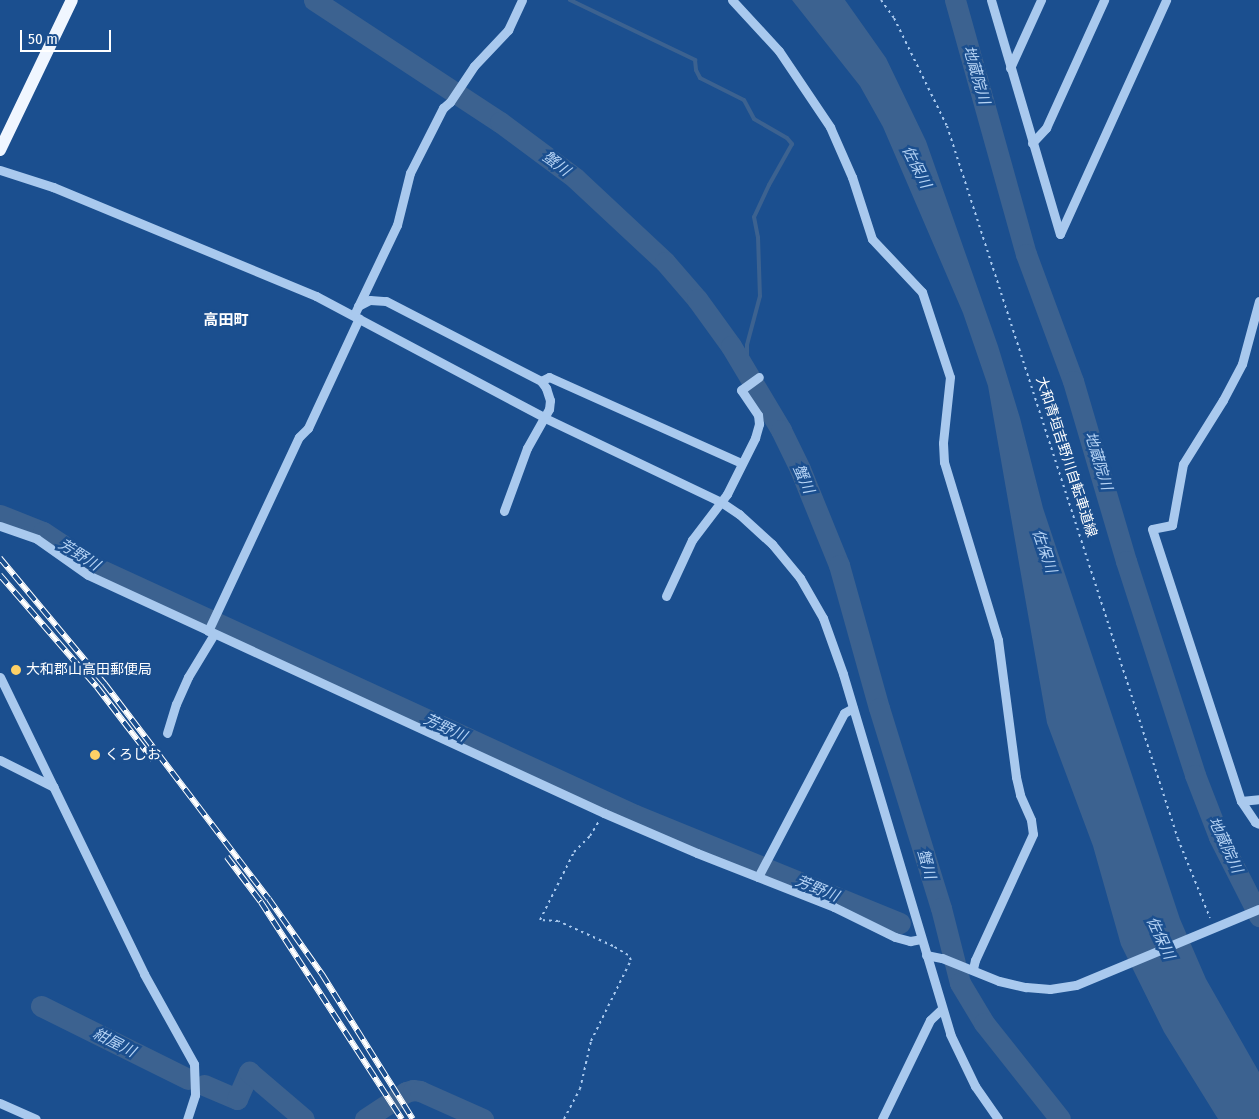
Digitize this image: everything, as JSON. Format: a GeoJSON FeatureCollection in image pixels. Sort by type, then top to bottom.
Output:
{"type":"FeatureCollection","features":[{"type":"Feature","properties":{"kind":"main road"},"geometry":{"type":"LineString","coordinates":[[0,150],[71,0]]}},
{"type":"Feature","properties":{"kind":"street"},"geometry":{"type":"LineString","coordinates":[[167,733],[176,704],[211,632],[215,615],[299,437],[308,428],[356,316],[358,306],[397,225],[410,173],[442,108],[450,102],[460,84],[474,66],[508,30],[522,0]]}},
{"type":"Feature","properties":{"kind":"street"},"geometry":{"type":"LineString","coordinates":[[732,0],[779,51],[830,127],[852,177],[872,239],[922,292],[950,377],[943,443],[944,462],[998,640],[1016,777],[1020,796],[1031,820],[1033,834],[972,969]]}},
{"type":"Feature","properties":{"kind":"street"},"geometry":{"type":"LineString","coordinates":[[991,0],[1060,234],[1166,0]]}},
{"type":"Feature","properties":{"kind":"street"},"geometry":{"type":"LineString","coordinates":[[1010,68],[1041,0]]}},
{"type":"Feature","properties":{"kind":"street"},"geometry":{"type":"LineString","coordinates":[[1032,142],[1046,128],[1104,0]]}},
{"type":"Feature","properties":{"kind":"street"},"geometry":{"type":"LineString","coordinates":[[0,170],[53,187],[274,277],[356,316],[545,418],[721,502],[739,514],[772,544],[800,578],[823,618],[853,708],[942,1010],[959,1057],[975,1086],[998,1119]]}},
{"type":"Feature","properties":{"kind":"street"},"geometry":{"type":"LineString","coordinates":[[358,306],[370,300],[386,301],[541,381],[546,388],[550,400],[545,418],[527,448],[504,511]]}},
{"type":"Feature","properties":{"kind":"street"},"geometry":{"type":"LineString","coordinates":[[1259,301],[1242,364],[1223,400],[1183,464],[1172,525],[1152,529],[1241,801],[1255,822],[1259,824]]}},
{"type":"Feature","properties":{"kind":"street"},"geometry":{"type":"LineString","coordinates":[[666,596],[692,540],[721,502],[755,438],[760,424],[758,415],[741,390],[759,376]]}},
{"type":"Feature","properties":{"kind":"street"},"geometry":{"type":"LineString","coordinates":[[541,381],[549,378],[741,463]]}},
{"type":"Feature","properties":{"kind":"street"},"geometry":{"type":"LineString","coordinates":[[0,526],[37,539],[88,575],[604,813],[834,907],[895,937],[910,941],[921,939]]}},
{"type":"Feature","properties":{"kind":"street"},"geometry":{"type":"LineString","coordinates":[[0,677],[144,974],[194,1064],[194,1096],[187,1119]]}},
{"type":"Feature","properties":{"kind":"street"},"geometry":{"type":"LineString","coordinates":[[758,877],[844,713],[853,708]]}},
{"type":"Feature","properties":{"kind":"street"},"geometry":{"type":"LineString","coordinates":[[0,760],[54,787]]}},
{"type":"Feature","properties":{"kind":"street"},"geometry":{"type":"LineString","coordinates":[[1241,801],[1259,799]]}},
{"type":"Feature","properties":{"kind":"street"},"geometry":{"type":"LineString","coordinates":[[926,955],[942,958],[999,981],[1050,989],[1076,985],[1113,971],[1259,909]]}},
{"type":"Feature","properties":{"kind":"street"},"geometry":{"type":"LineString","coordinates":[[882,1119],[930,1020],[942,1010]]}},
{"type":"Feature","properties":{"kind":"street"},"geometry":{"type":"LineString","coordinates":[[0,1103],[36,1119]]}},
{"type":"Feature","properties":{"kind":"path","name":"大和青垣吉野川自転車道線"},"geometry":{"type":"LineString","coordinates":[[881,0],[903,35],[947,126],[1178,839],[1214,928]]}},
{"type":"Feature","properties":{"kind":"path"},"geometry":{"type":"LineString","coordinates":[[564,1119],[580,1089],[591,1041],[631,960],[628,955],[613,946],[558,921],[540,920],[574,852],[590,836],[604,813]]}},
{"type":"Feature","properties":{"kind":"water","name":"佐保川"},"geometry":{"type":"Polygon","coordinates":[[[792,0],[845,0],[886,58],[926,141],[998,346],[1020,418],[1043,508],[1180,919],[1206,979],[1259,1072],[1259,1119],[1218,1119],[1164,1032],[1121,945],[1093,846],[1047,723],[988,386],[963,313],[883,127],[860,86],[792,0]]]}},
{"type":"Feature","properties":{"kind":"waterway","name":"蟹川"},"geometry":{"type":"LineString","coordinates":[[314,0],[500,122],[575,178],[665,262],[697,299],[731,346],[781,430],[800,469],[839,565],[879,708],[941,908],[960,983],[984,1023],[1060,1119]]}},
{"type":"Feature","properties":{"kind":"waterway"},"geometry":{"type":"LineString","coordinates":[[570,0],[695,60],[696,70],[700,78],[744,100],[754,119],[787,138],[792,144],[754,217],[758,237],[760,296],[747,345],[747,371]]}},
{"type":"Feature","properties":{"kind":"waterway","name":"地蔵院川"},"geometry":{"type":"LineString","coordinates":[[955,0],[1026,254],[1073,381],[1126,561],[1195,775],[1219,837],[1259,916]]}},
{"type":"Feature","properties":{"kind":"waterway","name":"芳野川"},"geometry":{"type":"LineString","coordinates":[[0,515],[43,532],[97,568],[635,815],[900,923]]}},
{"type":"Feature","properties":{"kind":"waterway","name":"紺屋川"},"geometry":{"type":"LineString","coordinates":[[41,1006],[188,1079]]}},
{"type":"Feature","properties":{"kind":"waterway","name":"紺屋川"},"geometry":{"type":"LineString","coordinates":[[204,1085],[237,1099],[249,1072],[304,1119]]}},
{"type":"Feature","properties":{"kind":"waterway","name":"紺屋川"},"geometry":{"type":"LineString","coordinates":[[365,1119],[406,1092],[413,1090],[420,1091],[483,1119]]}},
{"type":"Feature","properties":{"kind":"railway"},"geometry":{"type":"LineString","coordinates":[[0,558],[105,684],[269,899],[322,974],[413,1119]]}},
{"type":"Feature","properties":{"kind":"railway"},"geometry":{"type":"LineString","coordinates":[[0,575],[97,687],[153,760]]}},
{"type":"Feature","properties":{"kind":"railway"},"geometry":{"type":"LineString","coordinates":[[227,857],[261,902],[402,1119]]}},
{"type":"Feature","properties":{"kind":"place","name":"大和郡山高田郵便局"},"geometry":{"type":"Point","coordinates":[16,670]}},
{"type":"Feature","properties":{"kind":"place","name":"くろしお"},"geometry":{"type":"Point","coordinates":[95,755]}},
{"type":"Feature","properties":{"kind":"district","name":"高田町"},"geometry":{"type":"Point","coordinates":[226,321]}}]}
